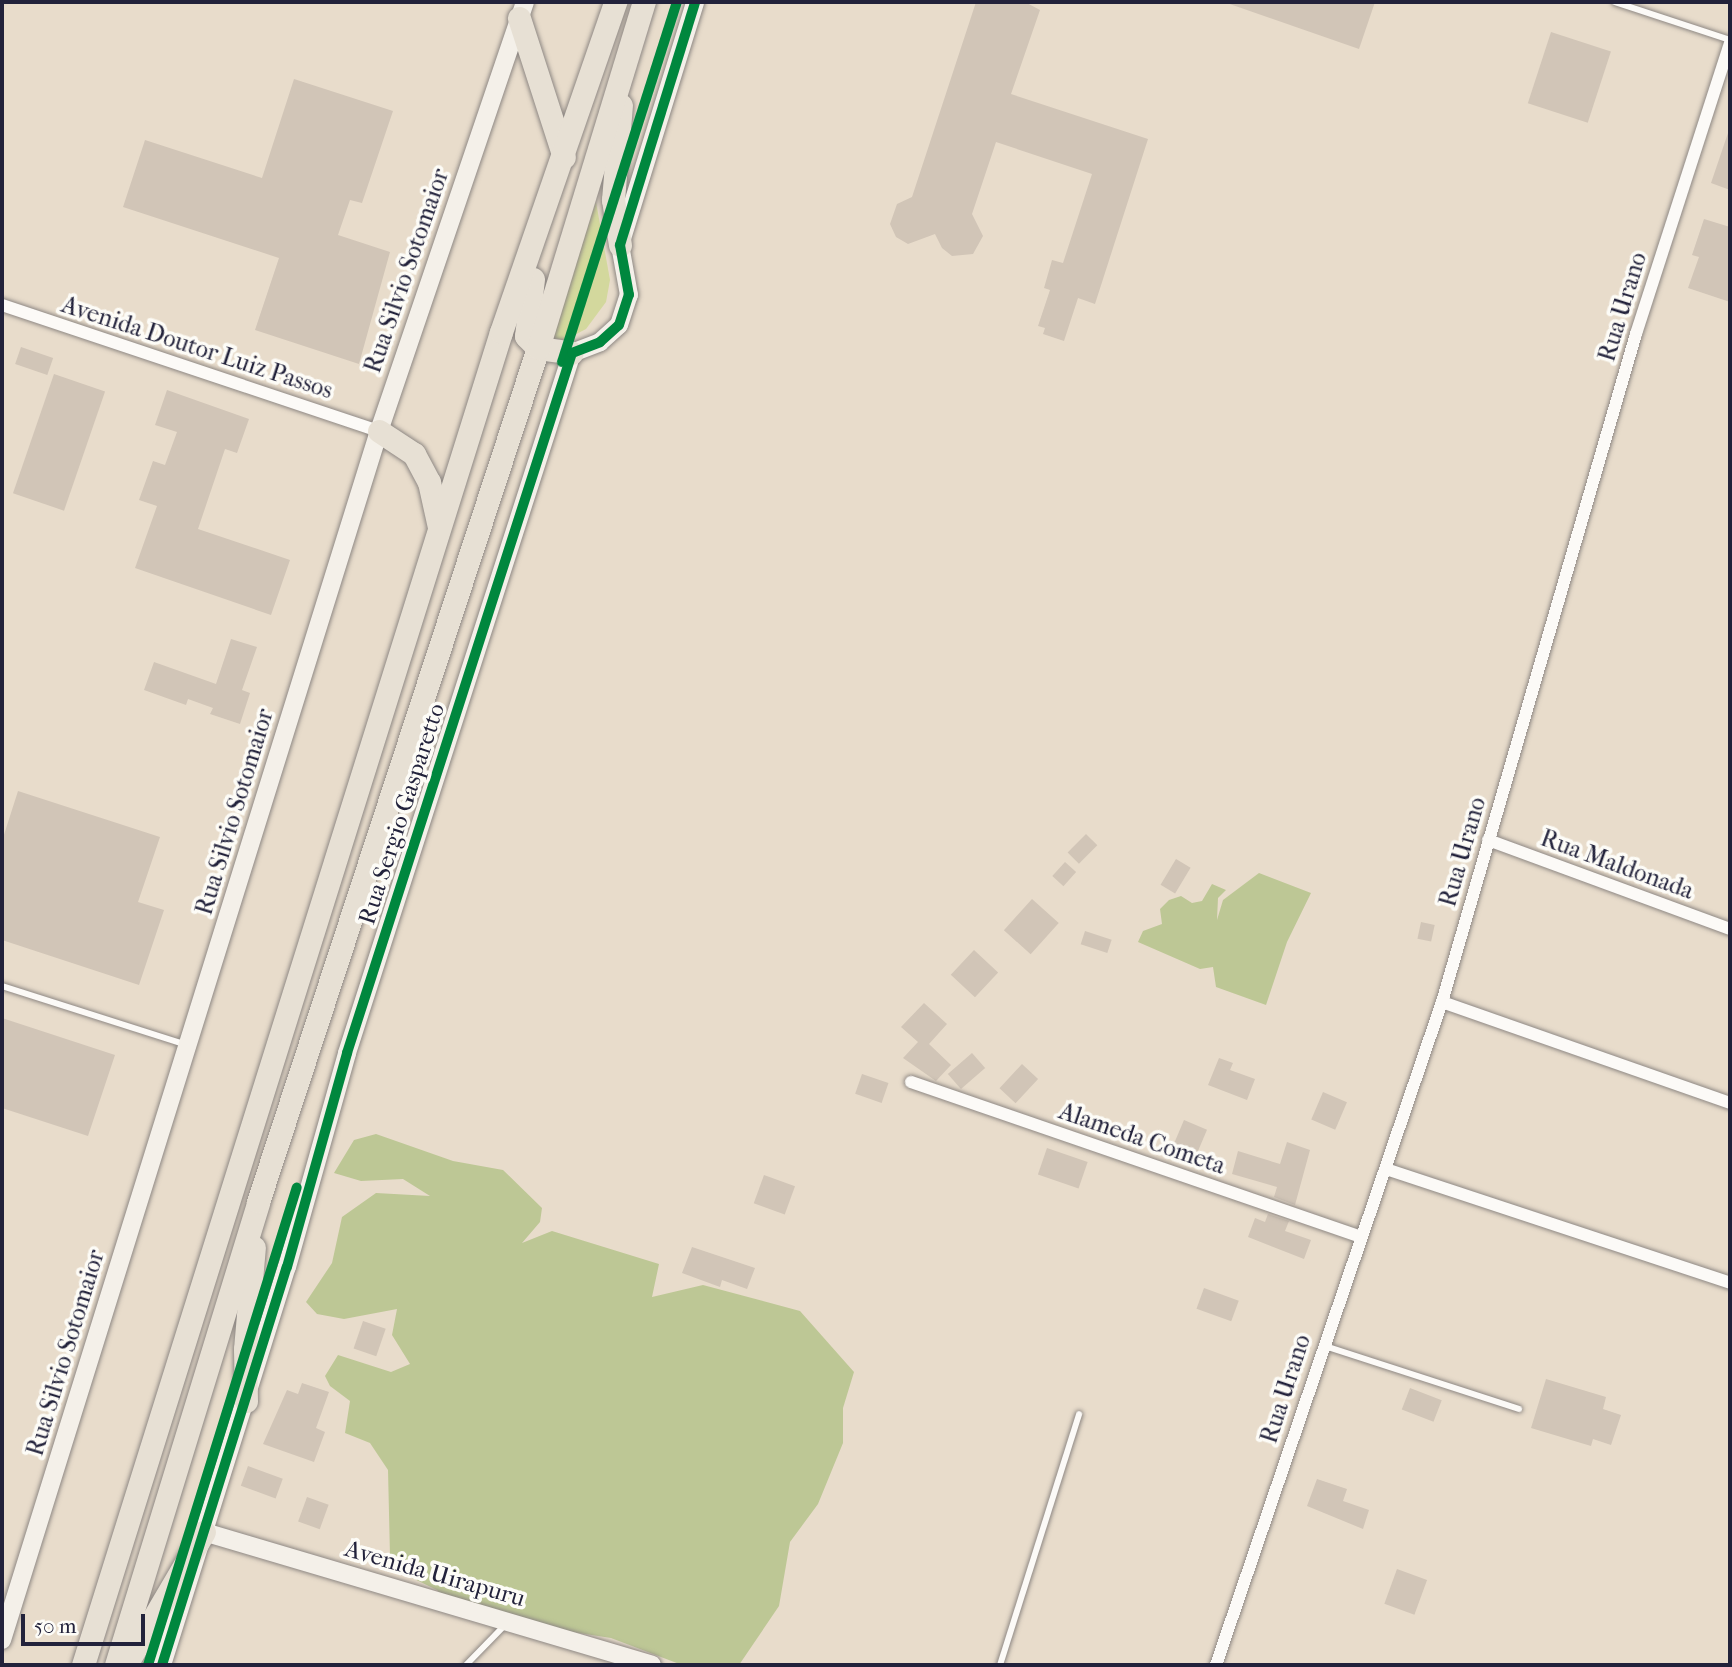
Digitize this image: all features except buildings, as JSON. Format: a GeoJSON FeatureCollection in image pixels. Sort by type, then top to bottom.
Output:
{"type":"FeatureCollection","features":[{"type":"Feature","properties":{"kind":"highway"},"geometry":{"type":"LineString","coordinates":[[83,1665],[501,332],[615,2]]}},
{"type":"Feature","properties":{"kind":"highway"},"geometry":{"type":"LineString","coordinates":[[116,1665],[258,1202],[538,348],[644,2]]}},
{"type":"Feature","properties":{"kind":"highway"},"geometry":{"type":"LineString","coordinates":[[522,10],[565,153],[526,305],[526,335],[538,348],[572,353]]}},
{"type":"Feature","properties":{"kind":"highway"},"geometry":{"type":"LineString","coordinates":[[620,245],[612,200],[625,58]]}},
{"type":"Feature","properties":{"kind":"highway"},"geometry":{"type":"LineString","coordinates":[[380,431],[414,454],[429,482],[439,528]]}},
{"type":"Feature","properties":{"kind":"highway"},"geometry":{"type":"LineString","coordinates":[[246,1401],[245,1349],[258,1202]]}},
{"type":"Feature","properties":{"kind":"highway"},"geometry":{"type":"LineString","coordinates":[[125,1665],[204,1531]]}},
{"type":"Feature","properties":{"kind":"highway"},"geometry":{"type":"LineString","coordinates":[[73,1665],[118,1552]]}},
{"type":"Feature","properties":{"kind":"street"},"geometry":{"type":"LineString","coordinates":[[572,353],[600,342],[619,325],[629,295],[620,245],[695,2]]}},
{"type":"Feature","properties":{"kind":"street","name":"Rua Silvio Sotomaior"},"geometry":{"type":"LineString","coordinates":[[2,1640],[380,431],[522,10]]}},
{"type":"Feature","properties":{"kind":"street","name":"Rua Urano"},"geometry":{"type":"LineString","coordinates":[[1216,1665],[1359,1236],[1386,1169],[1442,1002],[1636,334],[1730,42]]}},
{"type":"Feature","properties":{"kind":"street","name":"Avenida Doutor Luiz Passos"},"geometry":{"type":"LineString","coordinates":[[2,305],[380,431]]}},
{"type":"Feature","properties":{"kind":"street","name":"Rua Sergio Gasparetto"},"geometry":{"type":"LineString","coordinates":[[162,1665],[246,1401],[346,1054],[572,353]]}},
{"type":"Feature","properties":{"kind":"street","name":"Rua Maldonada"},"geometry":{"type":"LineString","coordinates":[[1488,840],[1730,929]]}},
{"type":"Feature","properties":{"kind":"street"},"geometry":{"type":"LineString","coordinates":[[1442,1002],[1730,1104]]}},
{"type":"Feature","properties":{"kind":"street","name":"Alameda Cometa"},"geometry":{"type":"LineString","coordinates":[[911,1082],[1359,1236]]}},
{"type":"Feature","properties":{"kind":"street"},"geometry":{"type":"LineString","coordinates":[[1386,1169],[1730,1283]]}},
{"type":"Feature","properties":{"kind":"street","name":"Avenida Uirapuru"},"geometry":{"type":"LineString","coordinates":[[204,1531],[508,1622],[611,1659],[652,1665]]}},
{"type":"Feature","properties":{"kind":"lane"},"geometry":{"type":"LineString","coordinates":[[1615,2],[1730,42]]}},
{"type":"Feature","properties":{"kind":"lane"},"geometry":{"type":"LineString","coordinates":[[2,986],[187,1046]]}},
{"type":"Feature","properties":{"kind":"lane"},"geometry":{"type":"LineString","coordinates":[[1323,1345],[1519,1409]]}},
{"type":"Feature","properties":{"kind":"lane"},"geometry":{"type":"LineString","coordinates":[[1000,1665],[1079,1414]]}},
{"type":"Feature","properties":{"kind":"lane"},"geometry":{"type":"LineString","coordinates":[[466,1665],[508,1622]]}},
{"type":"Feature","properties":{"kind":"green space"},"geometry":{"type":"Polygon","coordinates":[[[596,202],[610,280],[606,302],[586,329],[565,340],[551,338],[596,202]]]}},
{"type":"Feature","properties":{"kind":"green space"},"geometry":{"type":"Polygon","coordinates":[[[1259,873],[1311,893],[1287,942],[1266,1005],[1216,987],[1213,967],[1200,969],[1138,942],[1143,931],[1162,924],[1160,909],[1169,900],[1181,896],[1192,903],[1202,901],[1212,884],[1226,890],[1218,898],[1217,920],[1223,900],[1259,873]]]}},
{"type":"Feature","properties":{"kind":"green space"},"geometry":{"type":"Polygon","coordinates":[[[376,1134],[453,1161],[503,1170],[542,1208],[540,1222],[522,1243],[552,1231],[659,1264],[652,1297],[703,1285],[800,1311],[854,1372],[843,1408],[843,1443],[818,1504],[790,1542],[779,1606],[739,1665],[682,1665],[611,1638],[534,1626],[446,1600],[437,1590],[402,1573],[390,1556],[388,1470],[370,1443],[345,1433],[350,1401],[330,1386],[325,1376],[338,1355],[391,1372],[410,1364],[392,1335],[397,1309],[344,1319],[317,1314],[306,1302],[332,1263],[342,1217],[376,1193],[430,1196],[403,1179],[361,1181],[334,1173],[354,1140],[376,1134]]]}},
{"type":"Feature","properties":{"kind":"cycle path"},"geometry":{"type":"LineString","coordinates":[[562,362],[677,2]]}},
{"type":"Feature","properties":{"kind":"cycle path"},"geometry":{"type":"LineString","coordinates":[[162,1665],[287,1267],[347,1053],[572,353],[600,342],[619,325],[629,295],[620,245],[695,2]]}},
{"type":"Feature","properties":{"kind":"cycle path"},"geometry":{"type":"LineString","coordinates":[[148,1665],[297,1188]]}}]}
